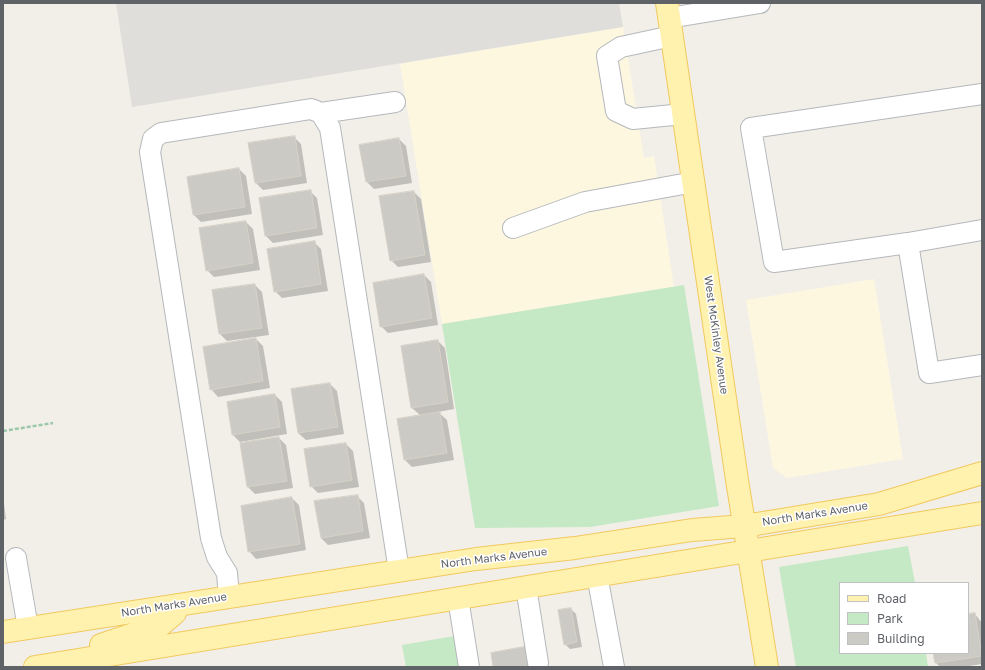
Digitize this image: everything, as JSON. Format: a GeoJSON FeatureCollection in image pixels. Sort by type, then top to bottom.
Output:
{"type":"FeatureCollection","features":[{"type":"Feature","properties":{"kind":"main road","name":"West McKinley Avenue"},"geometry":{"type":"LineString","coordinates":[[670,19],[744,526],[767,667]]}},
{"type":"Feature","properties":{"kind":"main road","name":"North Marks Avenue"},"geometry":{"type":"LineString","coordinates":[[3,632],[399,571],[692,530],[744,526],[879,504],[982,473]]}},
{"type":"Feature","properties":{"kind":"main road"},"geometry":{"type":"LineString","coordinates":[[35,667],[982,513]]}},
{"type":"Feature","properties":{"kind":"main road"},"geometry":{"type":"LineString","coordinates":[[25,667],[150,629],[169,620],[175,613],[177,604]]}},
{"type":"Feature","properties":{"kind":"street"},"geometry":{"type":"LineString","coordinates":[[683,114],[633,119],[616,111],[606,56],[670,19],[760,3]]}},
{"type":"Feature","properties":{"kind":"street"},"geometry":{"type":"LineString","coordinates":[[982,94],[751,128],[774,262],[908,243],[982,230]]}},
{"type":"Feature","properties":{"kind":"street"},"geometry":{"type":"LineString","coordinates":[[230,596],[227,573],[217,557],[211,538],[150,152],[153,139],[161,133],[310,109],[321,113],[395,102]]}},
{"type":"Feature","properties":{"kind":"street"},"geometry":{"type":"LineString","coordinates":[[321,113],[330,128],[399,571]]}},
{"type":"Feature","properties":{"kind":"street"},"geometry":{"type":"LineString","coordinates":[[513,228],[585,202],[694,182]]}},
{"type":"Feature","properties":{"kind":"street"},"geometry":{"type":"LineString","coordinates":[[908,243],[929,373],[982,365]]}},
{"type":"Feature","properties":{"kind":"street"},"geometry":{"type":"LineString","coordinates":[[16,558],[28,628]]}},
{"type":"Feature","properties":{"kind":"street"},"geometry":{"type":"LineString","coordinates":[[597,575],[614,667]]}},
{"type":"Feature","properties":{"kind":"street"},"geometry":{"type":"LineString","coordinates":[[526,586],[538,663]]}},
{"type":"Feature","properties":{"kind":"street"},"geometry":{"type":"LineString","coordinates":[[458,598],[468,667]]}},
{"type":"Feature","properties":{"kind":"path"},"geometry":{"type":"LineString","coordinates":[[3,431],[53,423]]}},
{"type":"Feature","properties":{"kind":"shaded area"},"geometry":{"type":"Polygon","coordinates":[[[116,3],[619,3],[623,27],[132,107],[116,3]]]}},
{"type":"Feature","properties":{"kind":"shaded area"},"geometry":{"type":"Polygon","coordinates":[[[623,27],[644,158],[654,156],[674,287],[442,324],[400,64],[623,27]]]}},
{"type":"Feature","properties":{"kind":"shaded area"},"geometry":{"type":"Polygon","coordinates":[[[874,279],[903,459],[787,478],[773,468],[746,300],[874,279]]]}},
{"type":"Feature","properties":{"kind":"green space"},"geometry":{"type":"Polygon","coordinates":[[[684,285],[719,506],[590,527],[475,528],[442,324],[684,285]]]}},
{"type":"Feature","properties":{"kind":"green space"},"geometry":{"type":"Polygon","coordinates":[[[908,546],[915,582],[839,582],[839,654],[926,654],[928,667],[796,667],[779,567],[908,546]]]}},
{"type":"Feature","properties":{"kind":"green space"},"geometry":{"type":"Polygon","coordinates":[[[472,633],[478,667],[406,667],[402,645],[472,633]]]}},
{"type":"Feature","properties":{"kind":"building"},"geometry":{"type":"Polygon","coordinates":[[[295,136],[301,176],[255,183],[248,143],[295,136]]]}},
{"type":"Feature","properties":{"kind":"building"},"geometry":{"type":"Polygon","coordinates":[[[399,138],[406,176],[366,182],[359,145],[399,138]]]}},
{"type":"Feature","properties":{"kind":"building"},"geometry":{"type":"Polygon","coordinates":[[[239,168],[245,207],[193,215],[187,177],[239,168]]]}},
{"type":"Feature","properties":{"kind":"building"},"geometry":{"type":"Polygon","coordinates":[[[311,190],[317,228],[265,236],[259,198],[311,190]]]}},
{"type":"Feature","properties":{"kind":"building"},"geometry":{"type":"Polygon","coordinates":[[[414,191],[425,255],[390,261],[379,196],[414,191]]]}},
{"type":"Feature","properties":{"kind":"building"},"geometry":{"type":"Polygon","coordinates":[[[246,221],[253,263],[206,271],[199,228],[246,221]]]}},
{"type":"Feature","properties":{"kind":"building"},"geometry":{"type":"Polygon","coordinates":[[[315,241],[321,284],[274,292],[267,249],[315,241]]]}},
{"type":"Feature","properties":{"kind":"building"},"geometry":{"type":"Polygon","coordinates":[[[424,274],[432,318],[380,327],[373,283],[424,274]]]}},
{"type":"Feature","properties":{"kind":"building"},"geometry":{"type":"Polygon","coordinates":[[[255,284],[262,328],[219,334],[212,290],[255,284]]]}},
{"type":"Feature","properties":{"kind":"building"},"geometry":{"type":"Polygon","coordinates":[[[256,338],[263,381],[210,390],[203,347],[256,338]]]}},
{"type":"Feature","properties":{"kind":"building"},"geometry":{"type":"Polygon","coordinates":[[[438,340],[448,402],[411,408],[401,346],[438,340]]]}},
{"type":"Feature","properties":{"kind":"building"},"geometry":{"type":"Polygon","coordinates":[[[330,383],[338,427],[298,433],[291,389],[330,383]]]}},
{"type":"Feature","properties":{"kind":"building"},"geometry":{"type":"Polygon","coordinates":[[[275,394],[280,427],[232,435],[227,402],[275,394]]]}},
{"type":"Feature","properties":{"kind":"building"},"geometry":{"type":"Polygon","coordinates":[[[440,412],[447,453],[404,460],[397,419],[440,412]]]}},
{"type":"Feature","properties":{"kind":"building"},"geometry":{"type":"Polygon","coordinates":[[[279,437],[287,481],[247,487],[240,443],[279,437]]]}},
{"type":"Feature","properties":{"kind":"building"},"geometry":{"type":"Polygon","coordinates":[[[346,443],[352,480],[310,487],[304,449],[346,443]]]}},
{"type":"Feature","properties":{"kind":"building"},"geometry":{"type":"Polygon","coordinates":[[[358,495],[363,531],[321,538],[314,501],[358,495]]]}},
{"type":"Feature","properties":{"kind":"building"},"geometry":{"type":"Polygon","coordinates":[[[292,497],[300,544],[248,552],[241,506],[292,497]]]}},
{"type":"Feature","properties":{"kind":"building"},"geometry":{"type":"Polygon","coordinates":[[[571,608],[577,642],[564,645],[558,610],[571,608]]]}},
{"type":"Feature","properties":{"kind":"building"},"geometry":{"type":"Polygon","coordinates":[[[975,613],[982,656],[935,663],[933,654],[969,654],[969,614],[975,613]]]}},
{"type":"Feature","properties":{"kind":"building"},"geometry":{"type":"Polygon","coordinates":[[[529,646],[535,667],[493,667],[491,653],[529,646]]]}}]}
